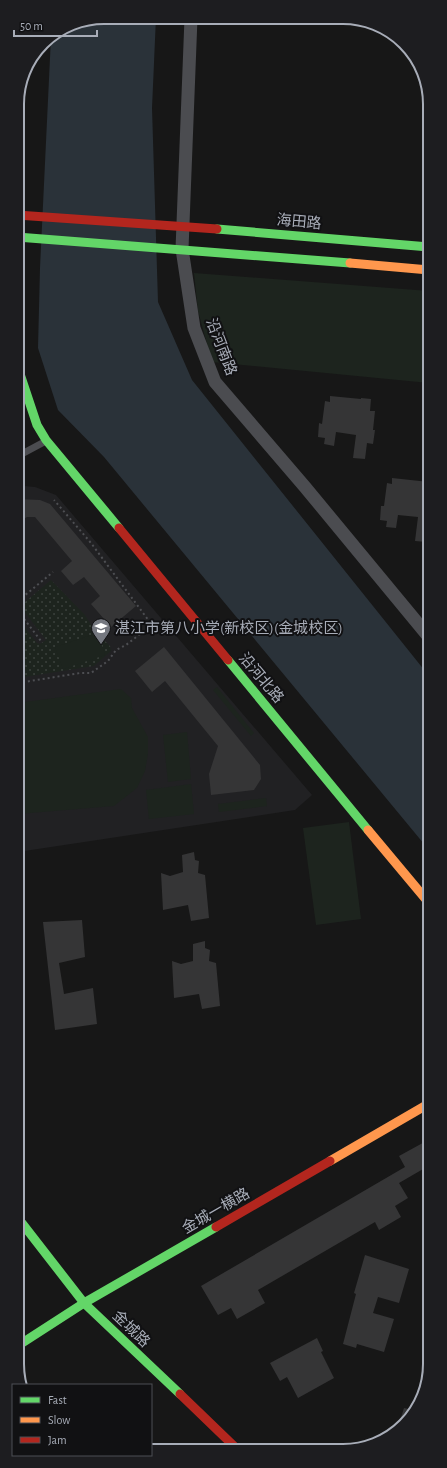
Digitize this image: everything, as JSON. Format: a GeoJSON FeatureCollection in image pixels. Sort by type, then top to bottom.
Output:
{"type":"FeatureCollection","features":[{"type":"Feature","properties":{"kind":"street","name":"沿河南路"},"geometry":{"type":"LineString","coordinates":[[191,24],[182,226],[177,249],[194,328],[215,382],[305,487],[423,630]]}},
{"type":"Feature","properties":{"kind":"street","name":"海田路"},"geometry":{"type":"LineString","coordinates":[[24,215],[182,226],[423,246]]}},
{"type":"Feature","properties":{"kind":"street"},"geometry":{"type":"LineString","coordinates":[[24,238],[423,270]]}},
{"type":"Feature","properties":{"kind":"street","name":"沿河北路"},"geometry":{"type":"LineString","coordinates":[[24,385],[36,425],[46,440],[423,896]]}},
{"type":"Feature","properties":{"kind":"street","name":"金城一横路"},"geometry":{"type":"LineString","coordinates":[[24,1342],[84,1303],[423,1107]]}},
{"type":"Feature","properties":{"kind":"street","name":"金城路"},"geometry":{"type":"LineString","coordinates":[[24,1226],[84,1303],[232,1444]]}},
{"type":"Feature","properties":{"kind":"lane"},"geometry":{"type":"LineString","coordinates":[[24,453],[46,440]]}},
{"type":"Feature","properties":{"kind":"path"},"geometry":{"type":"LineString","coordinates":[[24,682],[80,673],[91,673],[108,661],[116,650],[126,645],[152,625],[91,543],[54,500]]}},
{"type":"Feature","properties":{"kind":"path"},"geometry":{"type":"LineString","coordinates":[[24,596],[53,572]]}},
{"type":"Feature","properties":{"kind":"path"},"geometry":{"type":"LineString","coordinates":[[24,619],[41,641]]}},
{"type":"Feature","properties":{"kind":"shaded area"},"geometry":{"type":"Polygon","coordinates":[[[156,24],[152,108],[158,302],[192,380],[423,669],[423,843],[104,457],[58,410],[38,348],[40,268],[51,44],[59,37],[73,30],[93,25],[156,24]]]}},
{"type":"Feature","properties":{"kind":"shaded area"},"geometry":{"type":"Polygon","coordinates":[[[194,273],[423,291],[423,382],[212,362],[198,311],[194,273]]]}},
{"type":"Feature","properties":{"kind":"shaded area","name":"湛江市第八小学(新校区)(金城校区)"},"geometry":{"type":"Polygon","coordinates":[[[24,486],[35,487],[56,495],[312,795],[295,810],[24,851],[24,486]]]}},
{"type":"Feature","properties":{"kind":"shaded area"},"geometry":{"type":"Polygon","coordinates":[[[51,580],[85,615],[95,631],[110,646],[111,651],[94,666],[24,677],[24,627],[37,643],[40,644],[46,640],[24,611],[25,602],[51,580]]]}},
{"type":"Feature","properties":{"kind":"shaded area"},"geometry":{"type":"Polygon","coordinates":[[[98,633],[105,655],[63,669],[55,647],[98,633]]]}},
{"type":"Feature","properties":{"kind":"shaded area"},"geometry":{"type":"Polygon","coordinates":[[[217,687],[254,733],[251,736],[213,690],[217,687]]]}},
{"type":"Feature","properties":{"kind":"shaded area"},"geometry":{"type":"Polygon","coordinates":[[[121,689],[131,698],[132,708],[148,737],[148,754],[145,771],[137,788],[114,806],[24,814],[24,702],[121,689]]]}},
{"type":"Feature","properties":{"kind":"shaded area"},"geometry":{"type":"Polygon","coordinates":[[[187,732],[191,779],[168,782],[163,735],[187,732]]]}},
{"type":"Feature","properties":{"kind":"shaded area"},"geometry":{"type":"Polygon","coordinates":[[[191,784],[194,814],[149,819],[146,790],[191,784]]]}},
{"type":"Feature","properties":{"kind":"shaded area"},"geometry":{"type":"Polygon","coordinates":[[[266,798],[267,806],[219,812],[218,804],[266,798]]]}},
{"type":"Feature","properties":{"kind":"shaded area"},"geometry":{"type":"Polygon","coordinates":[[[349,822],[361,919],[316,925],[303,828],[349,822]]]}},
{"type":"Feature","properties":{"kind":"building"},"geometry":{"type":"Polygon","coordinates":[[[330,396],[371,399],[370,411],[375,411],[373,430],[375,430],[373,444],[367,443],[365,459],[353,458],[356,435],[336,432],[334,446],[324,444],[325,438],[318,437],[319,423],[322,424],[325,401],[330,402],[330,396]]]}},
{"type":"Feature","properties":{"kind":"building"},"geometry":{"type":"Polygon","coordinates":[[[392,478],[423,481],[423,542],[415,541],[418,517],[398,515],[396,528],[386,527],[387,521],[380,520],[381,506],[384,506],[387,483],[392,484],[392,478]]]}},
{"type":"Feature","properties":{"kind":"building"},"geometry":{"type":"Polygon","coordinates":[[[24,499],[40,500],[50,504],[136,606],[111,627],[91,604],[100,596],[84,577],[73,585],[61,571],[72,561],[35,517],[24,519],[24,499]]]}},
{"type":"Feature","properties":{"kind":"building"},"geometry":{"type":"Polygon","coordinates":[[[164,647],[260,765],[261,779],[254,790],[211,795],[209,774],[218,746],[165,681],[152,692],[135,671],[164,647]]]}},
{"type":"Feature","properties":{"kind":"building"},"geometry":{"type":"Polygon","coordinates":[[[194,852],[195,860],[199,861],[198,873],[205,875],[209,918],[191,921],[188,905],[163,910],[161,873],[170,876],[183,872],[182,855],[194,852]]]}},
{"type":"Feature","properties":{"kind":"building"},"geometry":{"type":"Polygon","coordinates":[[[82,920],[85,957],[59,963],[64,994],[93,988],[97,1024],[55,1030],[43,922],[82,920]]]}},
{"type":"Feature","properties":{"kind":"building"},"geometry":{"type":"Polygon","coordinates":[[[205,941],[205,948],[210,950],[209,961],[216,963],[220,1006],[202,1009],[199,994],[174,998],[172,961],[181,964],[193,961],[193,944],[205,941]]]}},
{"type":"Feature","properties":{"kind":"building"},"geometry":{"type":"Polygon","coordinates":[[[423,1143],[423,1169],[399,1183],[408,1198],[395,1206],[401,1217],[379,1230],[375,1222],[258,1290],[265,1303],[237,1319],[231,1308],[218,1315],[201,1286],[405,1167],[399,1156],[423,1143]]]}},
{"type":"Feature","properties":{"kind":"building"},"geometry":{"type":"Polygon","coordinates":[[[365,1255],[409,1269],[399,1303],[378,1297],[373,1313],[394,1319],[384,1352],[357,1344],[356,1348],[343,1344],[356,1294],[354,1293],[365,1255]]]}},
{"type":"Feature","properties":{"kind":"building"},"geometry":{"type":"Polygon","coordinates":[[[317,1338],[323,1351],[321,1352],[334,1378],[298,1398],[287,1377],[280,1381],[270,1363],[317,1338]]]}},
{"type":"Feature","properties":{"kind":"building"},"geometry":{"type":"Polygon","coordinates":[[[404,1408],[410,1409],[403,1417],[400,1421],[404,1408]]]}},
{"type":"Feature","properties":{"kind":"traffic: fast"},"geometry":{"type":"LineString","coordinates":[[217,229],[423,246]]}},
{"type":"Feature","properties":{"kind":"traffic: fast"},"geometry":{"type":"LineString","coordinates":[[24,238],[350,263]]}},
{"type":"Feature","properties":{"kind":"traffic: fast"},"geometry":{"type":"LineString","coordinates":[[24,386],[37,425],[46,440],[119,528]]}},
{"type":"Feature","properties":{"kind":"traffic: fast"},"geometry":{"type":"LineString","coordinates":[[228,660],[368,830]]}},
{"type":"Feature","properties":{"kind":"traffic: fast"},"geometry":{"type":"LineString","coordinates":[[24,1226],[84,1303],[180,1394]]}},
{"type":"Feature","properties":{"kind":"traffic: fast"},"geometry":{"type":"LineString","coordinates":[[24,1342],[84,1303],[216,1227]]}},
{"type":"Feature","properties":{"kind":"traffic: slow"},"geometry":{"type":"LineString","coordinates":[[350,263],[423,269]]}},
{"type":"Feature","properties":{"kind":"traffic: slow"},"geometry":{"type":"LineString","coordinates":[[368,830],[423,896]]}},
{"type":"Feature","properties":{"kind":"traffic: slow"},"geometry":{"type":"LineString","coordinates":[[330,1161],[423,1107]]}},
{"type":"Feature","properties":{"kind":"traffic: jam"},"geometry":{"type":"LineString","coordinates":[[24,215],[217,229]]}},
{"type":"Feature","properties":{"kind":"traffic: jam"},"geometry":{"type":"LineString","coordinates":[[119,528],[228,660]]}},
{"type":"Feature","properties":{"kind":"traffic: jam"},"geometry":{"type":"LineString","coordinates":[[216,1227],[330,1161]]}},
{"type":"Feature","properties":{"kind":"traffic: jam"},"geometry":{"type":"LineString","coordinates":[[180,1394],[232,1444]]}},
{"type":"Feature","properties":{"kind":"place","name":"湛江市第八小学(新校区)(金城校区)"},"geometry":{"type":"Point","coordinates":[101,645]}}]}
